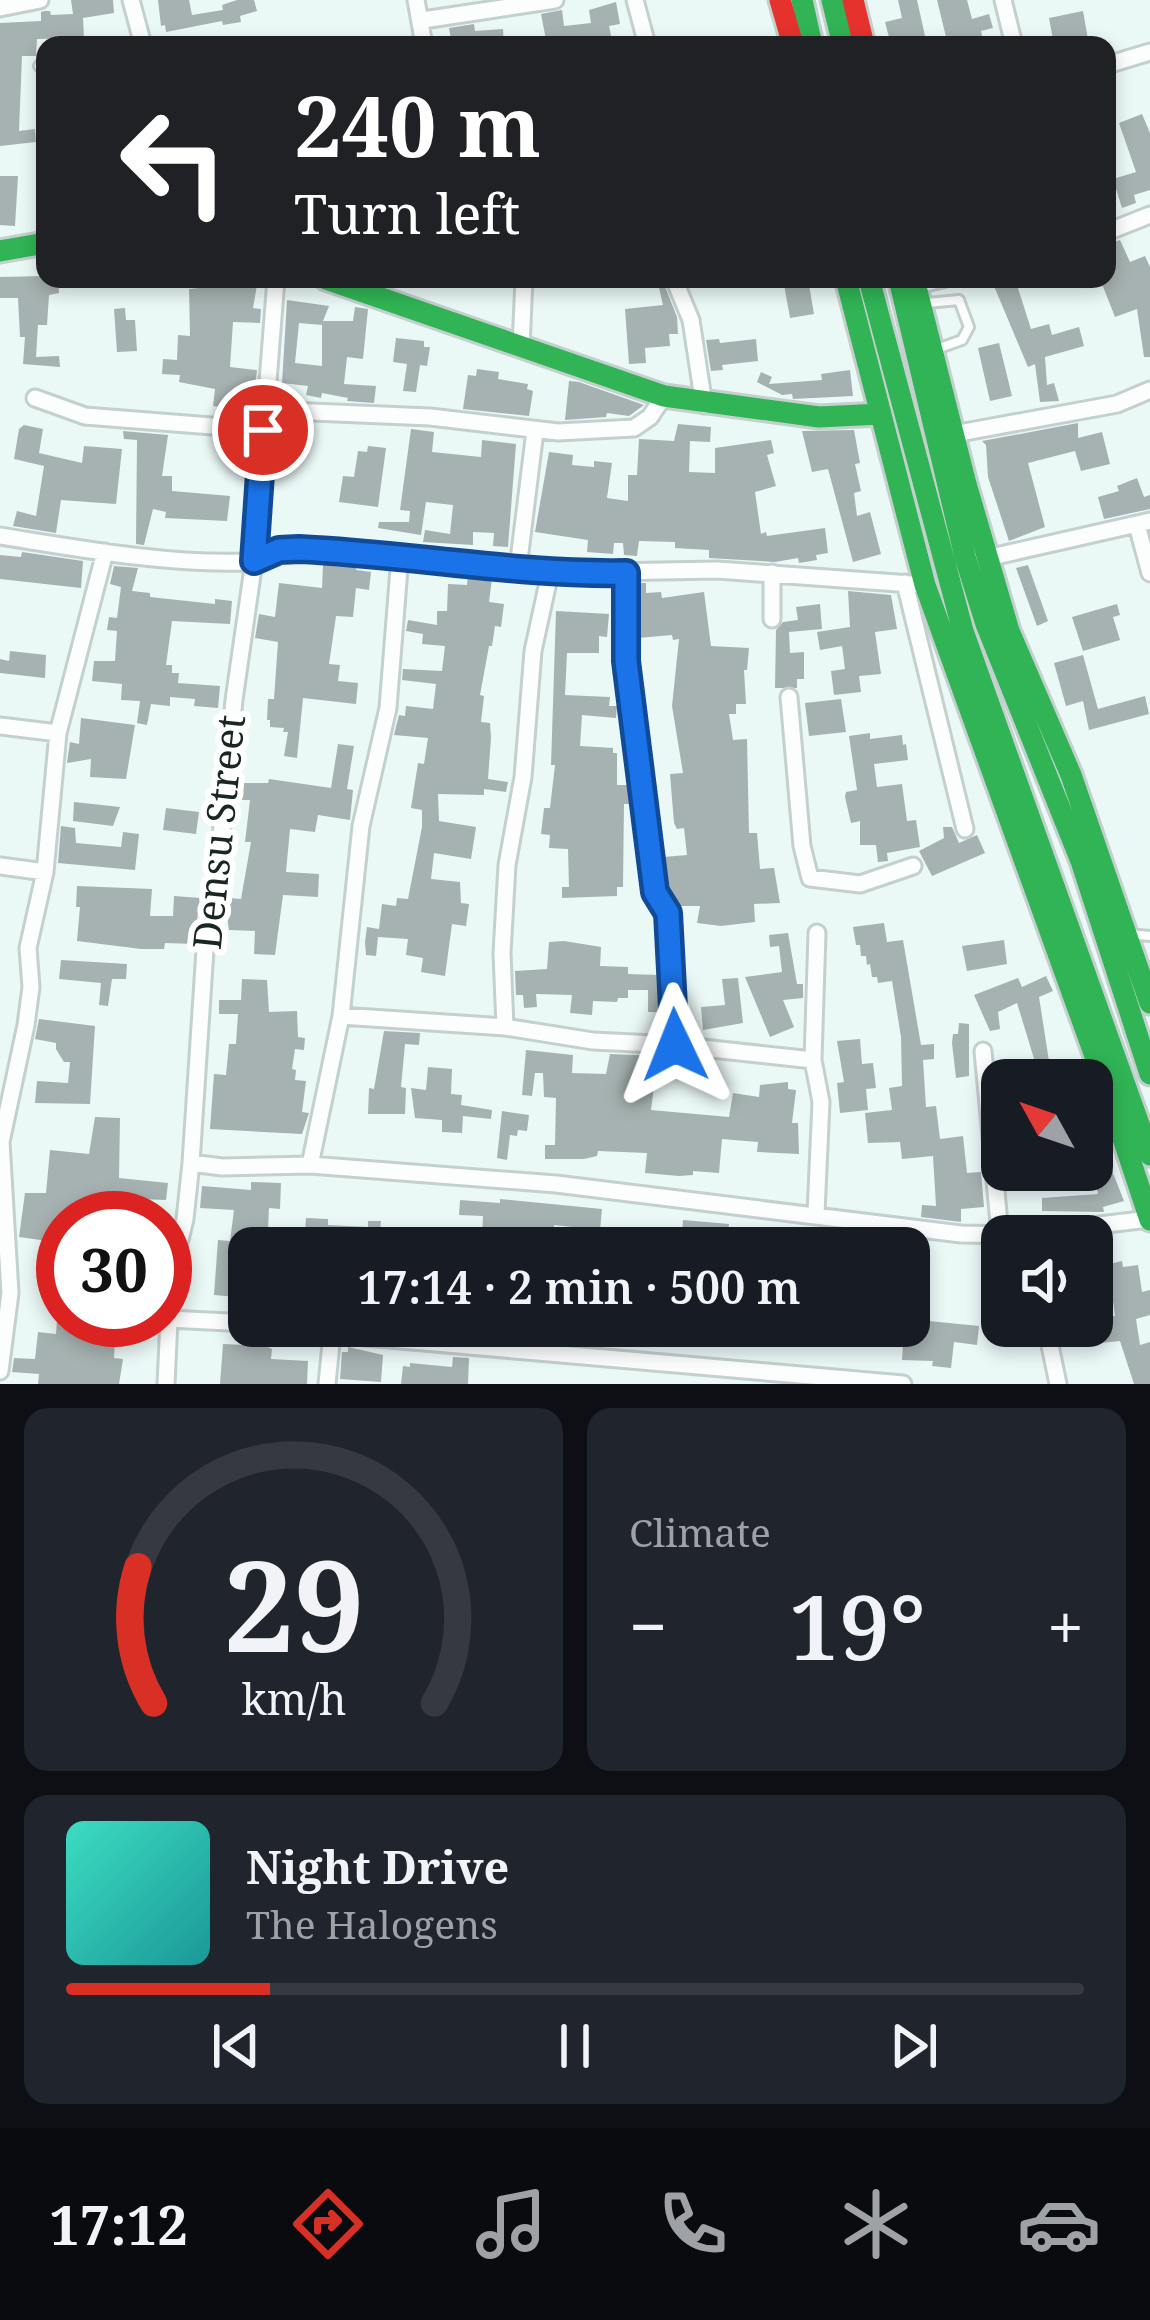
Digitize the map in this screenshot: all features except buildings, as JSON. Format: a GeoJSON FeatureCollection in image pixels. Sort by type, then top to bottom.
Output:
{"type":"FeatureCollection","features":[{"type":"Feature","properties":{"kind":"street"},"geometry":{"type":"LineString","coordinates":[[0,8],[40,0]]}},
{"type":"Feature","properties":{"kind":"street"},"geometry":{"type":"LineString","coordinates":[[130,0],[140,36]]}},
{"type":"Feature","properties":{"kind":"street"},"geometry":{"type":"LineString","coordinates":[[416,0],[424,36]]}},
{"type":"Feature","properties":{"kind":"street"},"geometry":{"type":"LineString","coordinates":[[423,20],[555,0]]}},
{"type":"Feature","properties":{"kind":"street"},"geometry":{"type":"LineString","coordinates":[[635,0],[645,36]]}},
{"type":"Feature","properties":{"kind":"street"},"geometry":{"type":"LineString","coordinates":[[780,0],[791,36]]}},
{"type":"Feature","properties":{"kind":"street"},"geometry":{"type":"LineString","coordinates":[[802,0],[810,36]]}},
{"type":"Feature","properties":{"kind":"street"},"geometry":{"type":"LineString","coordinates":[[832,0],[842,36]]}},
{"type":"Feature","properties":{"kind":"street"},"geometry":{"type":"LineString","coordinates":[[854,0],[862,36]]}},
{"type":"Feature","properties":{"kind":"street"},"geometry":{"type":"LineString","coordinates":[[1004,0],[1012,36]]}},
{"type":"Feature","properties":{"kind":"street"},"geometry":{"type":"LineString","coordinates":[[1116,62],[1150,52]]}},
{"type":"Feature","properties":{"kind":"street"},"geometry":{"type":"LineString","coordinates":[[1116,228],[1150,215]]}},
{"type":"Feature","properties":{"kind":"street"},"geometry":{"type":"LineString","coordinates":[[0,251],[36,245]]}},
{"type":"Feature","properties":{"kind":"street","name":"Densu Street"},"geometry":{"type":"LineString","coordinates":[[187,1191],[205,950],[254,561],[275,288]]}},
{"type":"Feature","properties":{"kind":"street"},"geometry":{"type":"LineString","coordinates":[[352,288],[664,396],[819,417],[881,414]]}},
{"type":"Feature","properties":{"kind":"street"},"geometry":{"type":"LineString","coordinates":[[521,346],[524,288]]}},
{"type":"Feature","properties":{"kind":"street"},"geometry":{"type":"LineString","coordinates":[[678,288],[691,320],[704,405]]}},
{"type":"Feature","properties":{"kind":"street"},"geometry":{"type":"LineString","coordinates":[[848,288],[881,414],[965,829]]}},
{"type":"Feature","properties":{"kind":"street"},"geometry":{"type":"LineString","coordinates":[[871,288],[957,611],[1150,1155]]}},
{"type":"Feature","properties":{"kind":"street"},"geometry":{"type":"LineString","coordinates":[[912,288],[935,350],[1009,631],[1071,775],[1150,1003]]}},
{"type":"Feature","properties":{"kind":"street"},"geometry":{"type":"LineString","coordinates":[[912,288],[956,521],[986,624],[1073,839],[1150,1074]]}},
{"type":"Feature","properties":{"kind":"street"},"geometry":{"type":"LineString","coordinates":[[954,434],[1117,404],[1150,390]]}},
{"type":"Feature","properties":{"kind":"street"},"geometry":{"type":"LineString","coordinates":[[265,410],[407,416],[535,431],[634,428],[650,417],[664,396]]}},
{"type":"Feature","properties":{"kind":"street"},"geometry":{"type":"LineString","coordinates":[[35,398],[85,416],[263,430]]}},
{"type":"Feature","properties":{"kind":"street"},"geometry":{"type":"LineString","coordinates":[[518,568],[535,431]]}},
{"type":"Feature","properties":{"kind":"street"},"geometry":{"type":"LineString","coordinates":[[987,558],[1143,523],[1150,572]]}},
{"type":"Feature","properties":{"kind":"street"},"geometry":{"type":"LineString","coordinates":[[0,536],[105,552],[254,561],[279,550],[400,556],[550,573],[717,570],[915,584]]}},
{"type":"Feature","properties":{"kind":"street"},"geometry":{"type":"LineString","coordinates":[[0,1371],[10,1293],[1,1142],[26,1024],[31,987],[28,948],[45,872],[58,733],[105,552]]}},
{"type":"Feature","properties":{"kind":"street"},"geometry":{"type":"LineString","coordinates":[[310,1165],[341,1016],[361,826],[388,708],[400,556]]}},
{"type":"Feature","properties":{"kind":"street"},"geometry":{"type":"LineString","coordinates":[[505,1028],[502,953],[507,865],[523,777],[533,651],[550,573]]}},
{"type":"Feature","properties":{"kind":"street"},"geometry":{"type":"LineString","coordinates":[[626,573],[626,661],[655,892],[668,913],[675,1045]]}},
{"type":"Feature","properties":{"kind":"street"},"geometry":{"type":"LineString","coordinates":[[772,573],[772,619]]}},
{"type":"Feature","properties":{"kind":"street"},"geometry":{"type":"LineString","coordinates":[[915,584],[1104,1081],[1150,1219],[1113,1224]]}},
{"type":"Feature","properties":{"kind":"street"},"geometry":{"type":"LineString","coordinates":[[789,697],[802,846],[810,878],[860,884],[913,866]]}},
{"type":"Feature","properties":{"kind":"street"},"geometry":{"type":"LineString","coordinates":[[0,726],[58,733]]}},
{"type":"Feature","properties":{"kind":"street"},"geometry":{"type":"LineString","coordinates":[[0,866],[45,872]]}},
{"type":"Feature","properties":{"kind":"street"},"geometry":{"type":"LineString","coordinates":[[1075,939],[1103,926]]}},
{"type":"Feature","properties":{"kind":"street"},"geometry":{"type":"LineString","coordinates":[[816,1214],[821,1102],[813,1060],[817,933]]}},
{"type":"Feature","properties":{"kind":"street"},"geometry":{"type":"LineString","coordinates":[[341,1016],[813,1060]]}},
{"type":"Feature","properties":{"kind":"street"},"geometry":{"type":"LineString","coordinates":[[983,1051],[998,1215]]}},
{"type":"Feature","properties":{"kind":"street"},"geometry":{"type":"LineString","coordinates":[[191,1163],[310,1165],[556,1184],[981,1234]]}},
{"type":"Feature","properties":{"kind":"street"},"geometry":{"type":"LineString","coordinates":[[192,1320],[228,1322]]}},
{"type":"Feature","properties":{"kind":"street","name":"Densu Street"},"geometry":{"type":"LineString","coordinates":[[166,1384],[167,1347]]}},
{"type":"Feature","properties":{"kind":"street"},"geometry":{"type":"LineString","coordinates":[[327,1384],[331,1347]]}},
{"type":"Feature","properties":{"kind":"street"},"geometry":{"type":"LineString","coordinates":[[505,1347],[704,1377],[796,1373],[903,1384]]}},
{"type":"Feature","properties":{"kind":"street"},"geometry":{"type":"LineString","coordinates":[[1050,1347],[1058,1384]]}},
{"type":"Feature","properties":{"kind":"lane"},"geometry":{"type":"LineString","coordinates":[[916,288],[963,305],[968,334],[935,350]]}},
{"type":"Feature","properties":{"kind":"lane"},"geometry":{"type":"LineString","coordinates":[[1126,934],[1150,936]]}},
{"type":"Feature","properties":{"kind":"traffic: fast"},"geometry":{"type":"LineString","coordinates":[[802,0],[810,36]]}},
{"type":"Feature","properties":{"kind":"traffic: fast"},"geometry":{"type":"LineString","coordinates":[[832,0],[841,36]]}},
{"type":"Feature","properties":{"kind":"traffic: fast"},"geometry":{"type":"LineString","coordinates":[[0,251],[36,245]]}},
{"type":"Feature","properties":{"kind":"traffic: fast"},"geometry":{"type":"LineString","coordinates":[[352,288],[664,396],[819,417],[881,414]]}},
{"type":"Feature","properties":{"kind":"traffic: fast"},"geometry":{"type":"LineString","coordinates":[[848,288],[925,585],[1150,1220]]}},
{"type":"Feature","properties":{"kind":"traffic: fast"},"geometry":{"type":"LineString","coordinates":[[871,288],[963,631],[1150,1155]]}},
{"type":"Feature","properties":{"kind":"traffic: fast"},"geometry":{"type":"LineString","coordinates":[[901,288],[965,557],[986,624],[1081,861],[1150,1074]]}},
{"type":"Feature","properties":{"kind":"traffic: fast"},"geometry":{"type":"LineString","coordinates":[[916,288],[1009,631],[1071,775],[1150,1003]]}},
{"type":"Feature","properties":{"kind":"traffic: jam"},"geometry":{"type":"LineString","coordinates":[[780,0],[790,36]]}},
{"type":"Feature","properties":{"kind":"traffic: jam"},"geometry":{"type":"LineString","coordinates":[[853,0],[862,36]]}},
{"type":"Feature","properties":{"kind":"route"},"geometry":{"type":"LineString","coordinates":[[263,430],[254,561],[279,550],[299,549],[550,573],[626,573],[626,661],[655,892],[668,913],[675,1045]]}}]}
